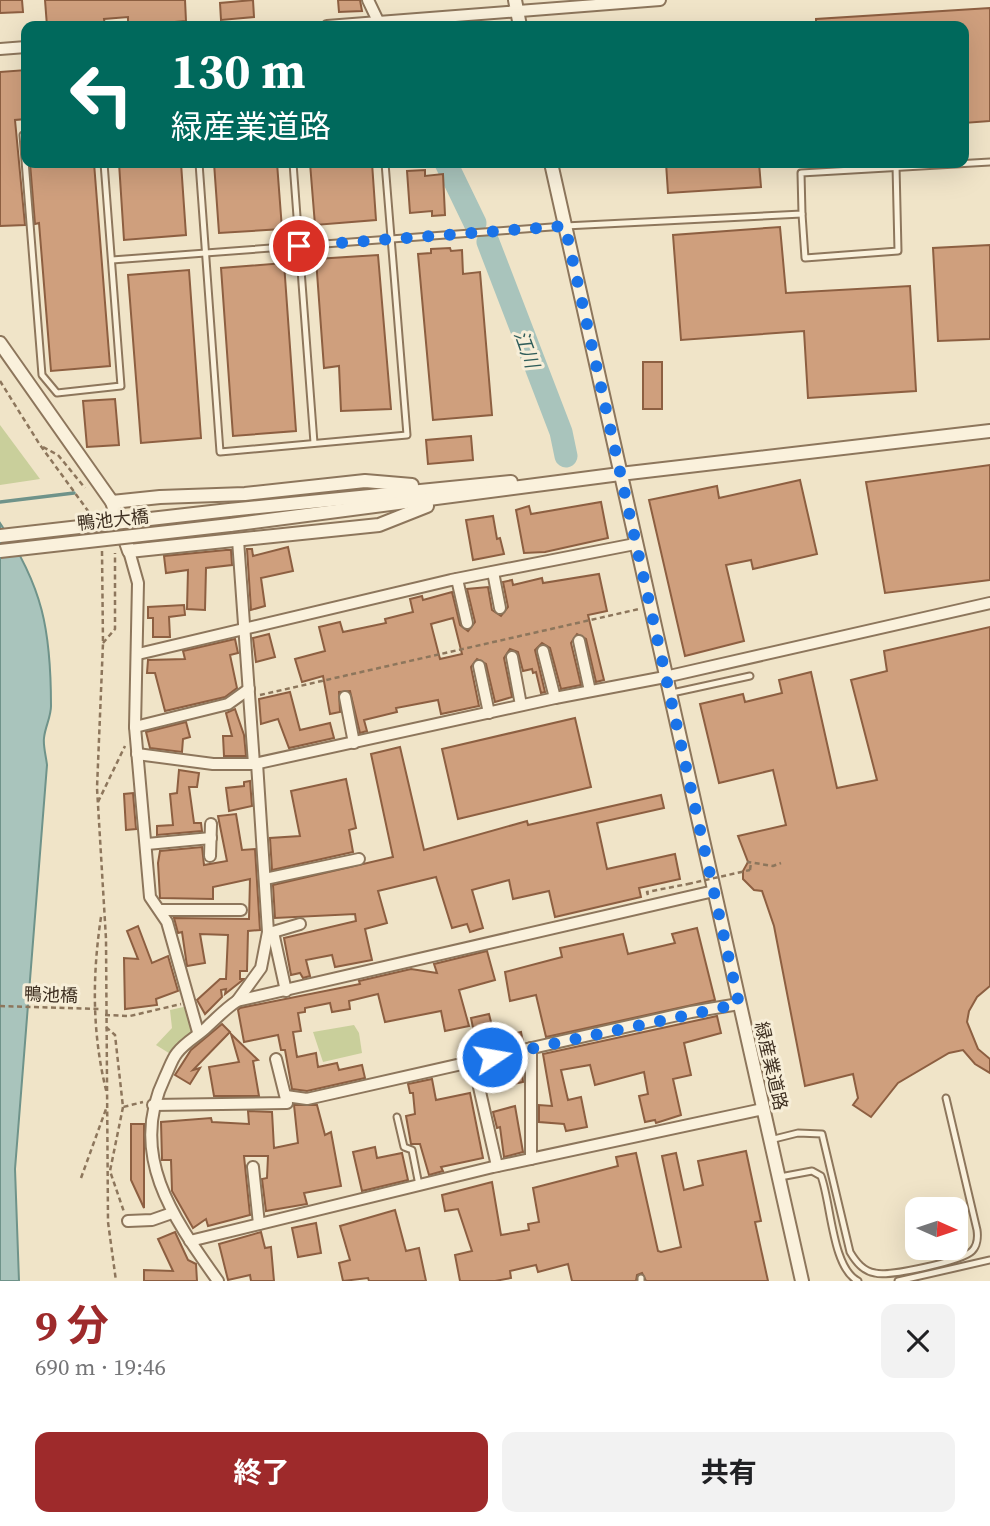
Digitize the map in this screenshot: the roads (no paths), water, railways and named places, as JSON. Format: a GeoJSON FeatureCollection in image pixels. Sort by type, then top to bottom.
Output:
{"type":"FeatureCollection","features":[{"type":"Feature","properties":{"kind":"street"},"geometry":{"type":"LineString","coordinates":[[368,0],[378,21]]}},
{"type":"Feature","properties":{"kind":"street"},"geometry":{"type":"LineString","coordinates":[[394,21],[516,5],[660,0]]}},
{"type":"Feature","properties":{"kind":"street"},"geometry":{"type":"LineString","coordinates":[[0,48],[21,47]]}},
{"type":"Feature","properties":{"kind":"street","name":"緑産業道路"},"geometry":{"type":"LineString","coordinates":[[552,168],[802,1281]]}},
{"type":"Feature","properties":{"kind":"street"},"geometry":{"type":"LineString","coordinates":[[0,343],[113,502],[130,551],[138,583],[135,727],[150,897],[167,922],[198,1032]]}},
{"type":"Feature","properties":{"kind":"street"},"geometry":{"type":"LineString","coordinates":[[113,502],[160,497],[245,494],[365,481],[443,493],[990,432]]}},
{"type":"Feature","properties":{"kind":"street"},"geometry":{"type":"LineString","coordinates":[[130,551],[379,525],[443,493]]}},
{"type":"Feature","properties":{"kind":"street","name":"鴨池大橋"},"geometry":{"type":"LineString","coordinates":[[0,536],[229,510],[443,493]]}},
{"type":"Feature","properties":{"kind":"street","name":"鴨池大橋"},"geometry":{"type":"LineString","coordinates":[[0,551],[230,525],[443,493]]}},
{"type":"Feature","properties":{"kind":"street"},"geometry":{"type":"LineString","coordinates":[[238,540],[270,932],[286,991]]}},
{"type":"Feature","properties":{"kind":"street"},"geometry":{"type":"LineString","coordinates":[[138,654],[457,579],[635,544]]}},
{"type":"Feature","properties":{"kind":"street"},"geometry":{"type":"LineString","coordinates":[[494,572],[500,608]]}},
{"type":"Feature","properties":{"kind":"street"},"geometry":{"type":"LineString","coordinates":[[457,579],[467,623]]}},
{"type":"Feature","properties":{"kind":"street"},"geometry":{"type":"LineString","coordinates":[[137,754],[213,764],[256,764],[521,705],[665,677],[990,603]]}},
{"type":"Feature","properties":{"kind":"street"},"geometry":{"type":"LineString","coordinates":[[579,641],[590,691]]}},
{"type":"Feature","properties":{"kind":"street"},"geometry":{"type":"LineString","coordinates":[[543,651],[555,698]]}},
{"type":"Feature","properties":{"kind":"street"},"geometry":{"type":"LineString","coordinates":[[512,657],[521,705]]}},
{"type":"Feature","properties":{"kind":"street"},"geometry":{"type":"LineString","coordinates":[[480,666],[489,713]]}},
{"type":"Feature","properties":{"kind":"street"},"geometry":{"type":"LineString","coordinates":[[135,727],[229,704],[250,693]]}},
{"type":"Feature","properties":{"kind":"street"},"geometry":{"type":"LineString","coordinates":[[345,697],[354,743]]}},
{"type":"Feature","properties":{"kind":"street"},"geometry":{"type":"LineString","coordinates":[[210,856],[211,824]]}},
{"type":"Feature","properties":{"kind":"street"},"geometry":{"type":"LineString","coordinates":[[147,844],[211,838]]}},
{"type":"Feature","properties":{"kind":"street"},"geometry":{"type":"LineString","coordinates":[[265,879],[359,859]]}},
{"type":"Feature","properties":{"kind":"street"},"geometry":{"type":"LineString","coordinates":[[237,1001],[713,891]]}},
{"type":"Feature","properties":{"kind":"street"},"geometry":{"type":"LineString","coordinates":[[160,910],[241,911]]}},
{"type":"Feature","properties":{"kind":"street"},"geometry":{"type":"LineString","coordinates":[[270,932],[300,924]]}},
{"type":"Feature","properties":{"kind":"street"},"geometry":{"type":"LineString","coordinates":[[218,1281],[172,1213],[159,1181],[151,1149],[154,1102],[176,1053],[198,1032],[208,1027],[217,1014],[237,1001],[261,968],[270,932]]}},
{"type":"Feature","properties":{"kind":"street"},"geometry":{"type":"LineString","coordinates":[[286,1096],[307,1099],[739,1004]]}},
{"type":"Feature","properties":{"kind":"street"},"geometry":{"type":"LineString","coordinates":[[531,1048],[531,1158]]}},
{"type":"Feature","properties":{"kind":"street"},"geometry":{"type":"LineString","coordinates":[[154,1102],[288,1103],[276,1059]]}},
{"type":"Feature","properties":{"kind":"street"},"geometry":{"type":"LineString","coordinates":[[473,1061],[497,1166]]}},
{"type":"Feature","properties":{"kind":"street"},"geometry":{"type":"LineString","coordinates":[[190,1241],[531,1158],[763,1109]]}},
{"type":"Feature","properties":{"kind":"street"},"geometry":{"type":"LineString","coordinates":[[253,1167],[259,1224]]}},
{"type":"Feature","properties":{"kind":"street"},"geometry":{"type":"LineString","coordinates":[[128,1221],[152,1220],[172,1213]]}},
{"type":"Feature","properties":{"kind":"lane"},"geometry":{"type":"LineString","coordinates":[[969,163],[990,162]]}},
{"type":"Feature","properties":{"kind":"lane"},"geometry":{"type":"LineString","coordinates":[[26,168],[42,375],[57,393],[121,386],[104,168]]}},
{"type":"Feature","properties":{"kind":"lane"},"geometry":{"type":"LineString","coordinates":[[199,168],[220,452],[407,435],[385,168]]}},
{"type":"Feature","properties":{"kind":"lane"},"geometry":{"type":"LineString","coordinates":[[293,168],[314,443]]}},
{"type":"Feature","properties":{"kind":"lane"},"geometry":{"type":"LineString","coordinates":[[868,168],[801,173],[804,258],[898,251],[895,168]]}},
{"type":"Feature","properties":{"kind":"lane"},"geometry":{"type":"LineString","coordinates":[[112,260],[565,226],[802,214]]}},
{"type":"Feature","properties":{"kind":"lane"},"geometry":{"type":"LineString","coordinates":[[669,694],[750,676]]}},
{"type":"Feature","properties":{"kind":"lane"},"geometry":{"type":"LineString","coordinates":[[770,1140],[798,1133],[822,1134],[842,1227],[850,1252],[862,1268],[883,1275],[964,1256],[971,1252],[978,1235],[946,1098]]}},
{"type":"Feature","properties":{"kind":"lane"},"geometry":{"type":"LineString","coordinates":[[397,1117],[404,1147],[412,1150],[419,1185]]}},
{"type":"Feature","properties":{"kind":"lane"},"geometry":{"type":"LineString","coordinates":[[778,1177],[812,1171],[821,1176],[841,1261],[850,1277],[858,1281]]}},
{"type":"Feature","properties":{"kind":"lane"},"geometry":{"type":"LineString","coordinates":[[898,1281],[990,1260]]}},
{"type":"Feature","properties":{"kind":"water"},"geometry":{"type":"Polygon","coordinates":[[[0,523],[26,568],[42,610],[51,679],[51,710],[44,741],[47,765],[15,1169],[19,1281],[0,1281],[0,523]]]}},
{"type":"Feature","properties":{"kind":"waterway","name":"江川"},"geometry":{"type":"LineString","coordinates":[[448,168],[475,223]]}},
{"type":"Feature","properties":{"kind":"waterway","name":"江川"},"geometry":{"type":"LineString","coordinates":[[488,242],[561,432],[566,456]]}},
{"type":"Feature","properties":{"kind":"waterway"},"geometry":{"type":"LineString","coordinates":[[0,502],[74,493]]}}]}
